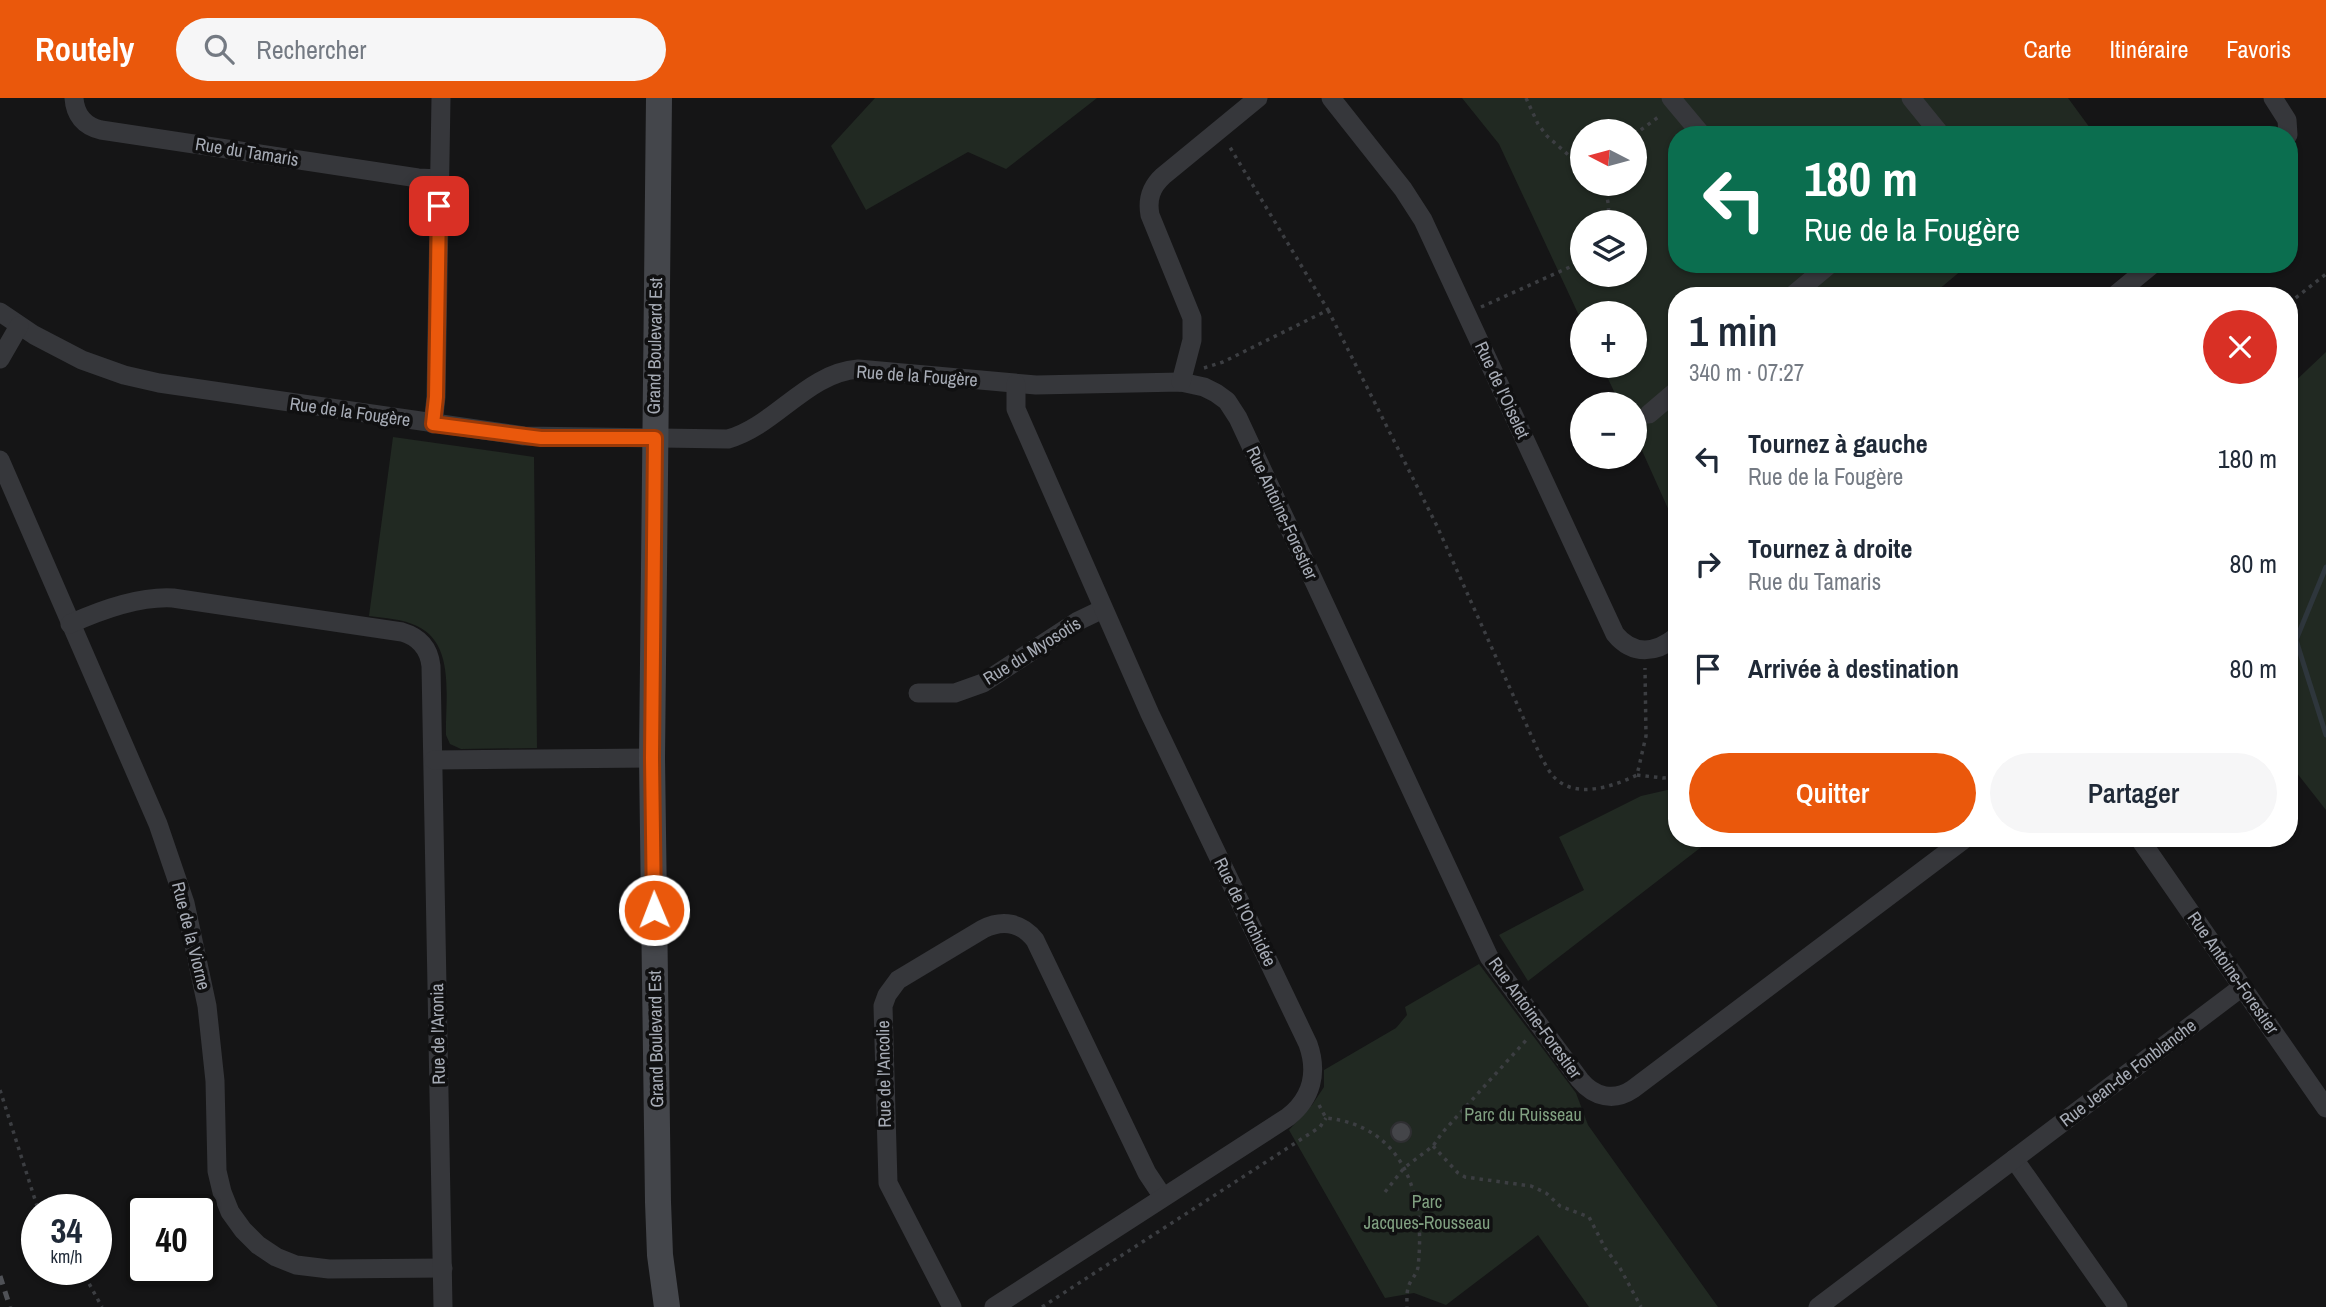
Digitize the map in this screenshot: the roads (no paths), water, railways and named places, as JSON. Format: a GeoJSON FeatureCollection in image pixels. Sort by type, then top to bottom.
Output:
{"type":"FeatureCollection","features":[{"type":"Feature","properties":{"kind":"street","name":"Rue du Tamaris"},"geometry":{"type":"LineString","coordinates":[[74,98],[76,111],[82,120],[90,127],[101,130],[439,179]]}},
{"type":"Feature","properties":{"kind":"street"},"geometry":{"type":"LineString","coordinates":[[433,424],[436,397],[441,98]]}},
{"type":"Feature","properties":{"kind":"street","name":"Grand Boulevard Est"},"geometry":{"type":"LineString","coordinates":[[659,98],[652,758],[658,1202],[660,1255],[667,1307]]}},
{"type":"Feature","properties":{"kind":"street"},"geometry":{"type":"LineString","coordinates":[[1181,383],[1191,347],[1192,318],[1150,215],[1150,196],[1154,185],[1163,176],[1258,98]]}},
{"type":"Feature","properties":{"kind":"street","name":"Rue de l'Oiselet"},"geometry":{"type":"LineString","coordinates":[[1331,98],[1417,209],[1611,628],[1619,639],[1629,646],[1647,651],[1668,644]]}},
{"type":"Feature","properties":{"kind":"street"},"geometry":{"type":"LineString","coordinates":[[1911,98],[1934,126]]}},
{"type":"Feature","properties":{"kind":"street"},"geometry":{"type":"LineString","coordinates":[[2273,98],[2287,120],[2287,126]]}},
{"type":"Feature","properties":{"kind":"street"},"geometry":{"type":"LineString","coordinates":[[1673,101],[1694,126]]}},
{"type":"Feature","properties":{"kind":"street"},"geometry":{"type":"LineString","coordinates":[[1800,287],[1813,273]]}},
{"type":"Feature","properties":{"kind":"street"},"geometry":{"type":"LineString","coordinates":[[2125,287],[2142,273]]}},
{"type":"Feature","properties":{"kind":"street","name":"Rue de la Fougère"},"geometry":{"type":"LineString","coordinates":[[0,312],[19,326],[82,360],[143,380],[541,438],[721,440],[735,437],[827,378],[850,370],[1016,384],[1083,386],[1181,383],[1204,387],[1216,393],[1234,410]]}},
{"type":"Feature","properties":{"kind":"street"},"geometry":{"type":"LineString","coordinates":[[0,359],[19,326]]}},
{"type":"Feature","properties":{"kind":"street","name":"Rue de l'Orchidée"},"geometry":{"type":"LineString","coordinates":[[994,1307],[1294,1112],[1307,1094],[1313,1065],[1308,1044],[1103,609],[1016,409],[1016,384]]}},
{"type":"Feature","properties":{"kind":"street"},"geometry":{"type":"LineString","coordinates":[[1649,414],[1668,398]]}},
{"type":"Feature","properties":{"kind":"street","name":"Rue Antoine-Forestier"},"geometry":{"type":"LineString","coordinates":[[1234,410],[1489,957],[1589,1090],[1605,1097],[1628,1093],[1954,847]]}},
{"type":"Feature","properties":{"kind":"street","name":"Rue de la Viorne"},"geometry":{"type":"LineString","coordinates":[[0,460],[158,824],[185,903],[207,1006],[215,1082],[217,1171],[230,1212],[258,1245],[276,1257],[296,1265],[328,1269],[443,1268]]}},
{"type":"Feature","properties":{"kind":"street","name":"Rue de l'Aronia"},"geometry":{"type":"LineString","coordinates":[[71,624],[93,614],[128,604],[165,598],[408,634],[423,643],[430,660],[434,760],[443,1307]]}},
{"type":"Feature","properties":{"kind":"street","name":"Rue du Myosotis"},"geometry":{"type":"LineString","coordinates":[[918,693],[955,694],[983,683],[1079,621],[1103,609]]}},
{"type":"Feature","properties":{"kind":"street"},"geometry":{"type":"LineString","coordinates":[[434,760],[652,758]]}},
{"type":"Feature","properties":{"kind":"street","name":"Rue Antoine-Forestier"},"geometry":{"type":"LineString","coordinates":[[2145,847],[2326,1108]]}},
{"type":"Feature","properties":{"kind":"street","name":"Rue de l'Ancolie"},"geometry":{"type":"LineString","coordinates":[[952,1307],[888,1184],[883,1006],[887,995],[898,981],[983,929],[1008,923],[1021,927],[1035,940],[1147,1173],[1163,1197]]}},
{"type":"Feature","properties":{"kind":"street","name":"Rue Jean-de Fonblanche"},"geometry":{"type":"LineString","coordinates":[[1818,1307],[2242,987]]}},
{"type":"Feature","properties":{"kind":"street"},"geometry":{"type":"LineString","coordinates":[[2014,1159],[2118,1307]]}},
{"type":"Feature","properties":{"kind":"waterway"},"geometry":{"type":"LineString","coordinates":[[2298,635],[2326,567]]}},
{"type":"Feature","properties":{"kind":"waterway"},"geometry":{"type":"LineString","coordinates":[[2298,646],[2326,735]]}},
{"type":"Feature","properties":{"kind":"railway"},"geometry":{"type":"LineString","coordinates":[[0,1276],[10,1307]]}},
{"type":"Feature","properties":{"kind":"park label","name":"Parc du Ruisseau"},"geometry":{"type":"Point","coordinates":[1523,1115]}},
{"type":"Feature","properties":{"kind":"park label","name":"Parc Jacques-Rousseau"},"geometry":{"type":"Point","coordinates":[1427,1212]}}]}
